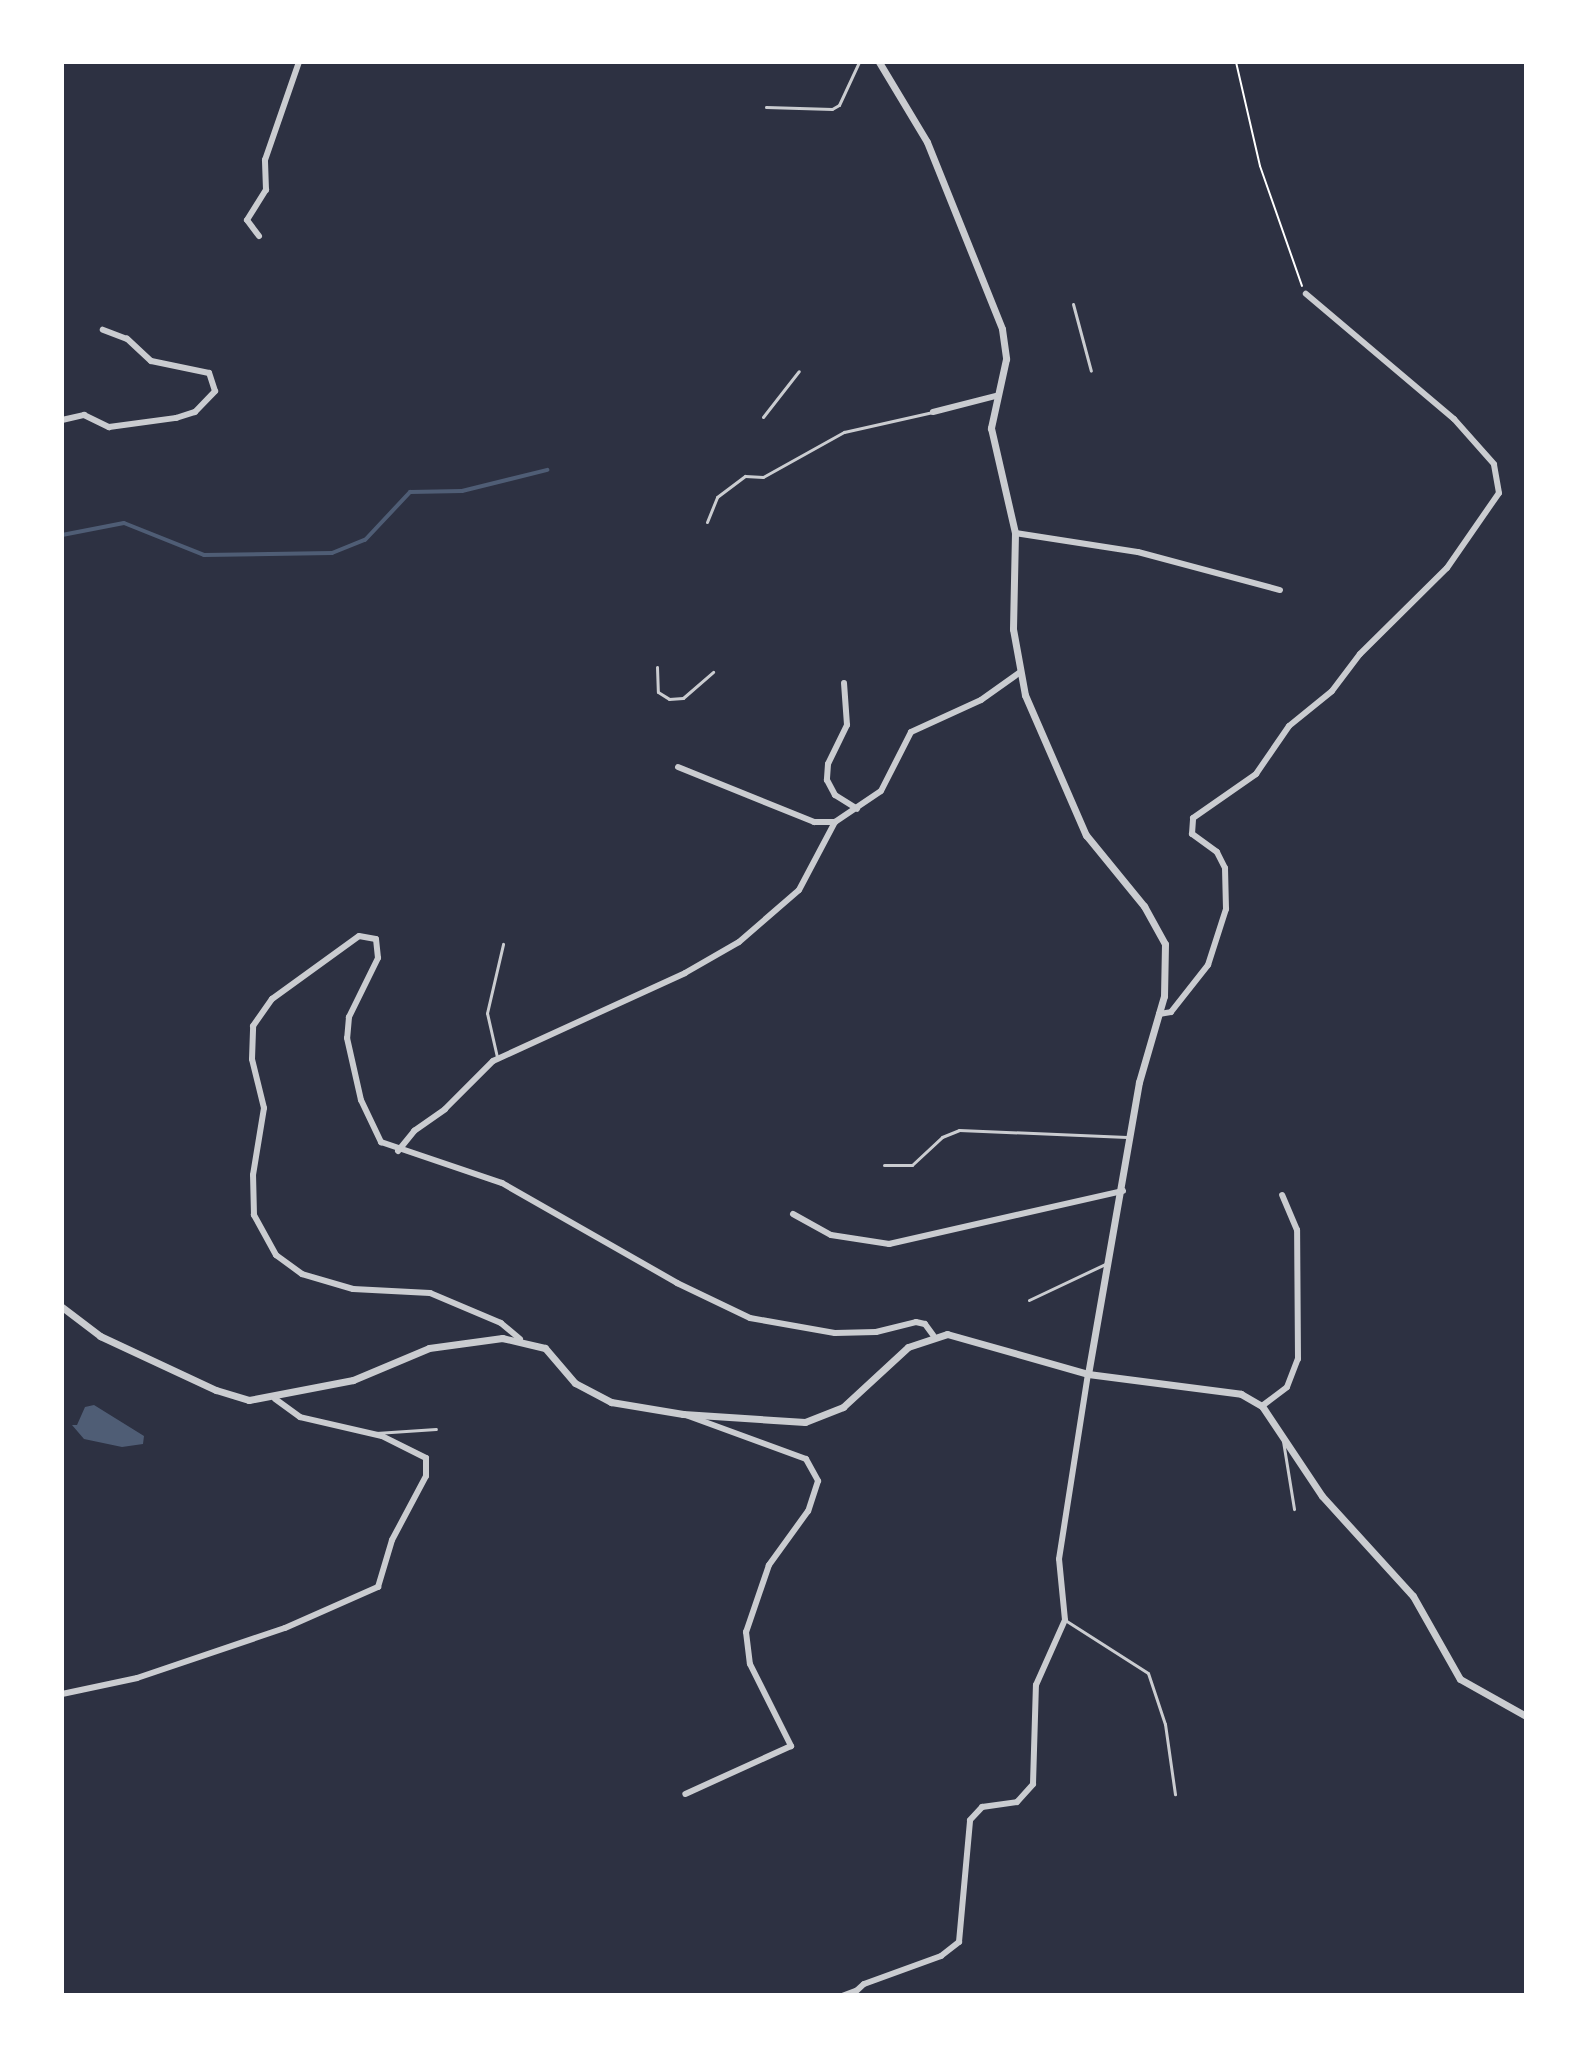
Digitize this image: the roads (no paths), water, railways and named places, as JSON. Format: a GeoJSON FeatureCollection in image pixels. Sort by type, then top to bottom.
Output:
{"type":"FeatureCollection","features":[{"type":"Feature","properties":{"kind":"street"},"geometry":{"type":"LineString","coordinates":[[259,236],[247,220],[266,190],[265,160],[299,62]]}},
{"type":"Feature","properties":{"kind":"street"},"geometry":{"type":"LineString","coordinates":[[852,1995],[860,1987],[919,1967],[959,1942],[968,1827],[982,1807],[1017,1802],[1031,1791],[1037,1746],[1037,1679],[1065,1620],[1059,1559],[1139,1082],[1159,1014],[1166,962],[1160,931],[1086,835],[1019,673],[1013,629],[1015,533],[992,437],[1006,347],[989,289],[927,142],[879,62]]}},
{"type":"Feature","properties":{"kind":"street"},"geometry":{"type":"LineString","coordinates":[[1159,1014],[1171,1012],[1208,965],[1226,909],[1225,868],[1217,852],[1192,834],[1193,818],[1256,774],[1289,726],[1332,691],[1360,654],[1447,568],[1499,493],[1494,464],[1454,419],[1306,294]]}},
{"type":"Feature","properties":{"kind":"street"},"geometry":{"type":"LineString","coordinates":[[62,420],[84,415],[109,427],[176,418],[195,412],[215,391],[209,373],[151,361],[127,339],[103,330]]}},
{"type":"Feature","properties":{"kind":"street"},"geometry":{"type":"LineString","coordinates":[[933,412],[996,396]]}},
{"type":"Feature","properties":{"kind":"street"},"geometry":{"type":"LineString","coordinates":[[1015,533],[1138,552],[1280,590]]}},
{"type":"Feature","properties":{"kind":"street"},"geometry":{"type":"LineString","coordinates":[[398,1151],[414,1131],[498,1059],[685,973],[739,942],[799,890],[835,822],[881,791],[911,732],[981,700],[1019,673]]}},
{"type":"Feature","properties":{"kind":"street"},"geometry":{"type":"LineString","coordinates":[[844,683],[847,725],[828,764],[827,780],[835,795],[857,809]]}},
{"type":"Feature","properties":{"kind":"street"},"geometry":{"type":"LineString","coordinates":[[678,767],[803,818],[835,822]]}},
{"type":"Feature","properties":{"kind":"street"},"geometry":{"type":"LineString","coordinates":[[933,1335],[916,1322],[876,1332],[835,1333],[750,1318],[677,1283],[502,1183],[398,1151],[381,1142],[369,1125],[348,1048],[349,1017],[378,958],[379,944],[371,936],[353,939],[272,999],[253,1026],[252,1059],[264,1108],[253,1175],[254,1215],[276,1255],[302,1274],[353,1289],[430,1293],[501,1323],[520,1339],[545,1348],[575,1383],[595,1396],[683,1414],[819,1420],[843,1407],[908,1347],[933,1335],[962,1336],[1088,1374],[1234,1392],[1262,1406],[1322,1496],[1413,1596],[1460,1679],[1526,1716]]}},
{"type":"Feature","properties":{"kind":"street"},"geometry":{"type":"LineString","coordinates":[[793,1214],[831,1235],[889,1244],[1123,1191]]}},
{"type":"Feature","properties":{"kind":"street"},"geometry":{"type":"LineString","coordinates":[[1262,1406],[1287,1387],[1298,1359],[1297,1230],[1282,1195]]}},
{"type":"Feature","properties":{"kind":"street"},"geometry":{"type":"LineString","coordinates":[[62,1307],[100,1336],[216,1390],[249,1400],[275,1399],[353,1380],[429,1348],[520,1339]]}},
{"type":"Feature","properties":{"kind":"street"},"geometry":{"type":"LineString","coordinates":[[62,1694],[115,1685],[285,1628],[378,1587],[392,1540],[424,1482],[428,1463],[416,1449],[372,1434],[300,1417],[275,1399]]}},
{"type":"Feature","properties":{"kind":"street"},"geometry":{"type":"LineString","coordinates":[[683,1414],[690,1421],[806,1459],[818,1481],[808,1511],[769,1565],[746,1632],[750,1664],[791,1746],[685,1794]]}},
{"type":"Feature","properties":{"kind":"lane"},"geometry":{"type":"LineString","coordinates":[[766,107],[832,109],[839,105],[859,62]]}},
{"type":"Feature","properties":{"kind":"lane"},"geometry":{"type":"LineString","coordinates":[[1073,304],[1091,371]]}},
{"type":"Feature","properties":{"kind":"lane"},"geometry":{"type":"LineString","coordinates":[[763,417],[799,371]]}},
{"type":"Feature","properties":{"kind":"lane"},"geometry":{"type":"LineString","coordinates":[[707,522],[717,497],[745,476],[763,477],[844,432],[933,412]]}},
{"type":"Feature","properties":{"kind":"lane"},"geometry":{"type":"LineString","coordinates":[[657,667],[658,692],[669,699],[683,698],[713,672]]}},
{"type":"Feature","properties":{"kind":"lane"},"geometry":{"type":"LineString","coordinates":[[498,1059],[487,1013],[503,944]]}},
{"type":"Feature","properties":{"kind":"lane"},"geometry":{"type":"LineString","coordinates":[[884,1165],[912,1165],[942,1137],[959,1130],[1129,1138]]}},
{"type":"Feature","properties":{"kind":"lane"},"geometry":{"type":"LineString","coordinates":[[1029,1300],[1094,1266],[1109,1264]]}},
{"type":"Feature","properties":{"kind":"lane"},"geometry":{"type":"LineString","coordinates":[[372,1434],[436,1429]]}},
{"type":"Feature","properties":{"kind":"lane"},"geometry":{"type":"LineString","coordinates":[[1285,1438],[1294,1509]]}},
{"type":"Feature","properties":{"kind":"lane"},"geometry":{"type":"LineString","coordinates":[[1065,1620],[1148,1673],[1165,1724],[1175,1794]]}},
{"type":"Feature","properties":{"kind":"lane"},"geometry":{"type":"LineString","coordinates":[[839,1995],[860,1987]]}},
{"type":"Feature","properties":{"kind":"water"},"geometry":{"type":"Polygon","coordinates":[[[94,1405],[144,1436],[143,1444],[122,1447],[84,1439],[72,1425],[77,1425],[85,1407],[94,1405]]]}},
{"type":"Feature","properties":{"kind":"waterway"},"geometry":{"type":"LineString","coordinates":[[62,535],[124,523],[204,555],[332,553],[365,540],[410,492],[462,491],[547,470]]}}]}
